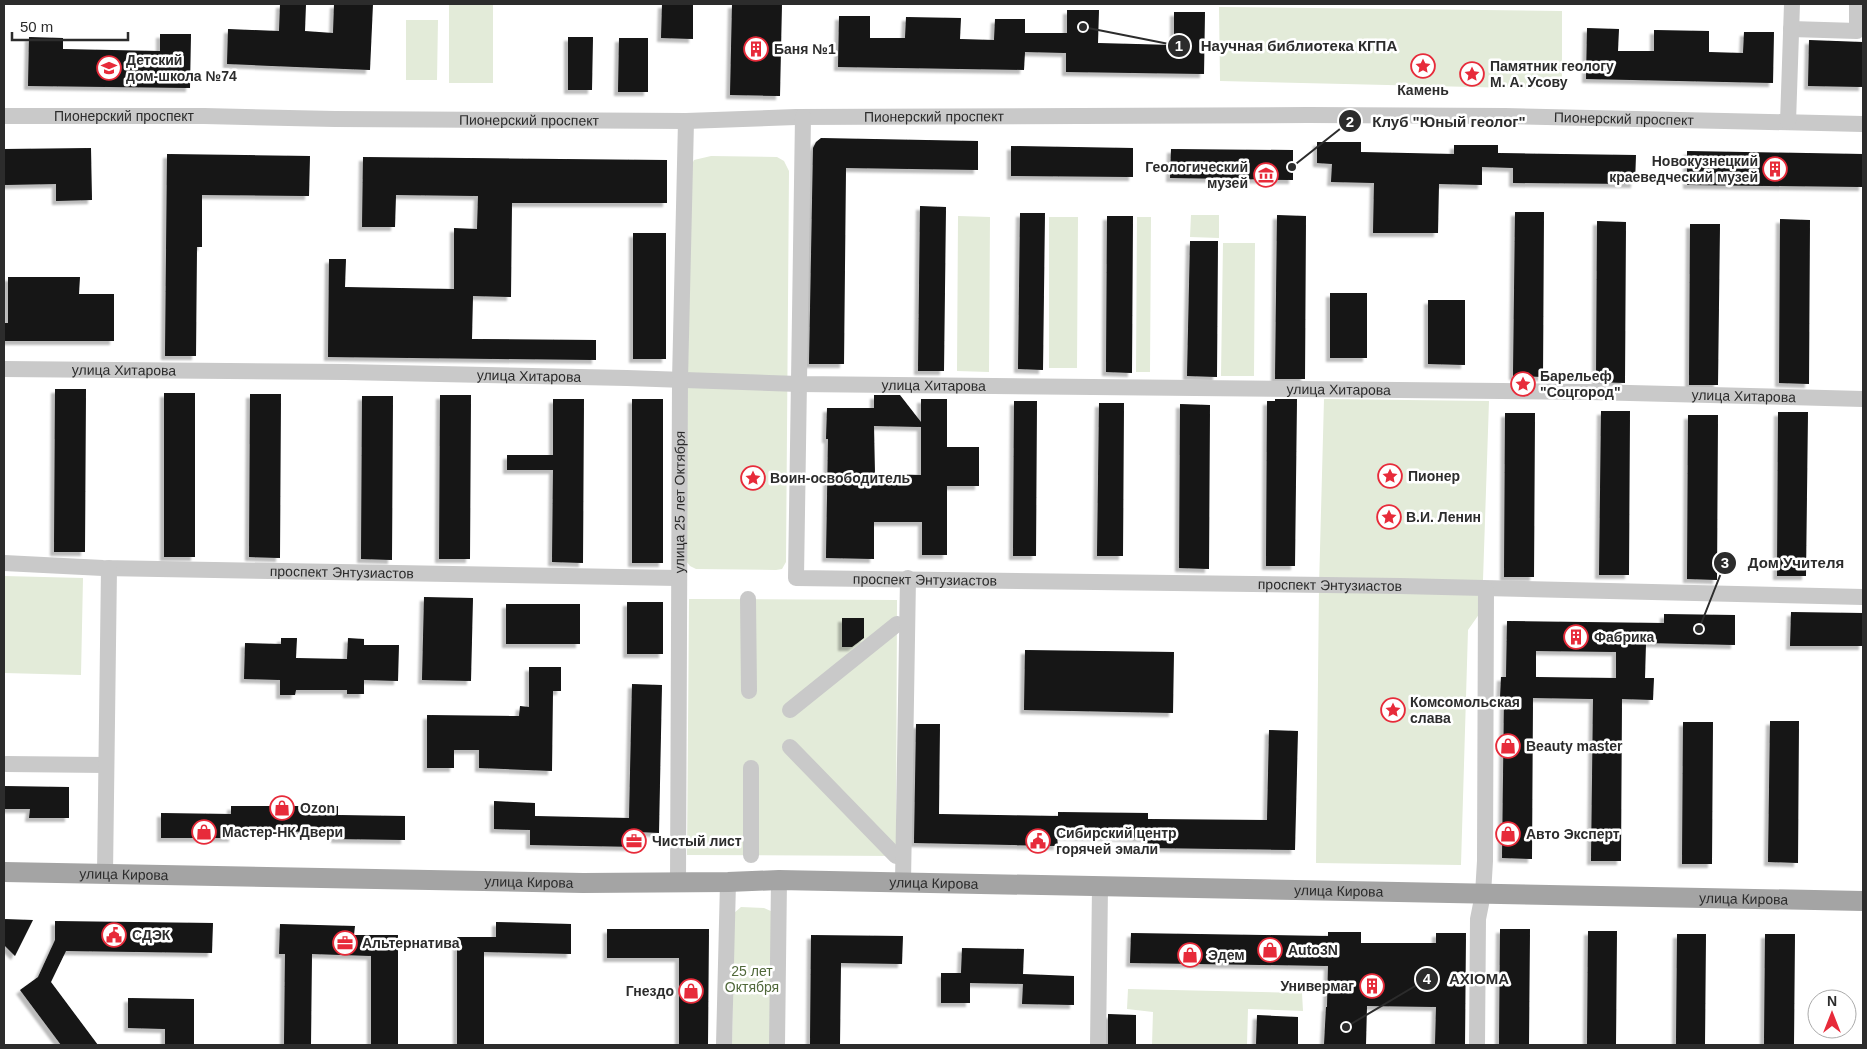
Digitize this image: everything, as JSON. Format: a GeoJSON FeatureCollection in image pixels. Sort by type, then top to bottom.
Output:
{"type":"FeatureCollection","features":[{"type":"Feature","properties":{"kind":"main road","name":"улица Кирова"},"geometry":{"type":"LineString","coordinates":[[4,872],[583,883],[779,880],[1863,901]]}},
{"type":"Feature","properties":{"kind":"street"},"geometry":{"type":"LineString","coordinates":[[1788,122],[1792,4]]}},
{"type":"Feature","properties":{"kind":"street"},"geometry":{"type":"LineString","coordinates":[[1791,29],[1856,31],[1857,4]]}},
{"type":"Feature","properties":{"kind":"street","name":"Пионерский проспект"},"geometry":{"type":"LineString","coordinates":[[4,116],[686,121],[803,117],[1456,116],[1863,124]]}},
{"type":"Feature","properties":{"kind":"street"},"geometry":{"type":"LineString","coordinates":[[798,384],[803,117]]}},
{"type":"Feature","properties":{"kind":"street","name":"улица 25 лет Октября"},"geometry":{"type":"LineString","coordinates":[[678,883],[680,380],[686,121]]}},
{"type":"Feature","properties":{"kind":"street","name":"улица Хитарова"},"geometry":{"type":"LineString","coordinates":[[4,369],[354,372],[798,384],[1590,392],[1863,399]]}},
{"type":"Feature","properties":{"kind":"street","name":"проспект Энтузиастов"},"geometry":{"type":"LineString","coordinates":[[798,384],[796,578],[1400,586],[1863,598]]}},
{"type":"Feature","properties":{"kind":"street","name":"проспект Энтузиастов"},"geometry":{"type":"LineString","coordinates":[[4,563],[109,568],[678,578]]}},
{"type":"Feature","properties":{"kind":"street"},"geometry":{"type":"LineString","coordinates":[[105,874],[109,568]]}},
{"type":"Feature","properties":{"kind":"street"},"geometry":{"type":"LineString","coordinates":[[903,882],[908,578]]}},
{"type":"Feature","properties":{"kind":"street"},"geometry":{"type":"LineString","coordinates":[[1477,1045],[1478,919],[1483,894],[1485,862],[1486,589]]}},
{"type":"Feature","properties":{"kind":"street"},"geometry":{"type":"LineString","coordinates":[[748,599],[748,690]]}},
{"type":"Feature","properties":{"kind":"street"},"geometry":{"type":"LineString","coordinates":[[790,710],[897,624]]}},
{"type":"Feature","properties":{"kind":"street"},"geometry":{"type":"LineString","coordinates":[[790,747],[896,856]]}},
{"type":"Feature","properties":{"kind":"street"},"geometry":{"type":"LineString","coordinates":[[6,764],[106,766]]}},
{"type":"Feature","properties":{"kind":"street"},"geometry":{"type":"LineString","coordinates":[[751,768],[752,855]]}},
{"type":"Feature","properties":{"kind":"street"},"geometry":{"type":"LineString","coordinates":[[776,1045],[779,880]]}},
{"type":"Feature","properties":{"kind":"street"},"geometry":{"type":"LineString","coordinates":[[724,1045],[728,882]]}},
{"type":"Feature","properties":{"kind":"street"},"geometry":{"type":"LineString","coordinates":[[1098,1045],[1100,887]]}},
{"type":"Feature","properties":{"kind":"green space"},"geometry":{"type":"Polygon","coordinates":[[[449,4],[493,4],[493,83],[449,83],[449,4]]]}},
{"type":"Feature","properties":{"kind":"green space"},"geometry":{"type":"Polygon","coordinates":[[[1219,7],[1562,11],[1562,89],[1220,81],[1219,7]]]}},
{"type":"Feature","properties":{"kind":"green space"},"geometry":{"type":"Polygon","coordinates":[[[406,20],[438,20],[437,80],[406,80],[406,20]]]}},
{"type":"Feature","properties":{"kind":"green space"},"geometry":{"type":"Polygon","coordinates":[[[711,156],[777,157],[784,161],[789,171],[786,562],[782,569],[776,570],[696,569],[686,561],[690,168],[694,160],[711,156]]]}},
{"type":"Feature","properties":{"kind":"green space"},"geometry":{"type":"Polygon","coordinates":[[[1191,215],[1219,215],[1219,238],[1190,237],[1191,215]]]}},
{"type":"Feature","properties":{"kind":"green space"},"geometry":{"type":"Polygon","coordinates":[[[958,216],[990,217],[989,372],[957,371],[958,216]]]}},
{"type":"Feature","properties":{"kind":"green space"},"geometry":{"type":"Polygon","coordinates":[[[1049,217],[1078,217],[1077,368],[1049,368],[1049,217]]]}},
{"type":"Feature","properties":{"kind":"green space"},"geometry":{"type":"Polygon","coordinates":[[[1137,217],[1151,217],[1150,372],[1136,372],[1137,217]]]}},
{"type":"Feature","properties":{"kind":"green space"},"geometry":{"type":"Polygon","coordinates":[[[1223,243],[1255,243],[1254,376],[1221,376],[1223,243]]]}},
{"type":"Feature","properties":{"kind":"green space"},"geometry":{"type":"Polygon","coordinates":[[[1324,399],[1489,401],[1482,610],[1468,630],[1461,865],[1316,863],[1319,587],[1324,399]]]}},
{"type":"Feature","properties":{"kind":"green space"},"geometry":{"type":"Polygon","coordinates":[[[4,576],[83,578],[81,675],[4,673],[4,576]]]}},
{"type":"Feature","properties":{"kind":"green space"},"geometry":{"type":"Polygon","coordinates":[[[689,599],[897,600],[896,856],[687,855],[689,599]]]}},
{"type":"Feature","properties":{"kind":"green space","name":"25 лет Октября"},"geometry":{"type":"Polygon","coordinates":[[[741,907],[764,908],[773,912],[771,1045],[732,1045],[734,913],[741,907]]]}},
{"type":"Feature","properties":{"kind":"green space"},"geometry":{"type":"Polygon","coordinates":[[[1128,989],[1302,993],[1303,1011],[1248,1009],[1247,1045],[1152,1045],[1153,1012],[1127,1009],[1128,989]]]}},
{"type":"Feature","properties":{"kind":"building"},"geometry":{"type":"Polygon","coordinates":[[[280,4],[306,4],[305,31],[333,33],[334,4],[373,4],[370,70],[227,64],[228,29],[279,31],[280,4]]]}},
{"type":"Feature","properties":{"kind":"building"},"geometry":{"type":"Polygon","coordinates":[[[662,4],[693,4],[693,39],[661,38],[662,4]]]}},
{"type":"Feature","properties":{"kind":"building","name":"Баня №1"},"geometry":{"type":"Polygon","coordinates":[[[732,4],[782,4],[780,96],[730,95],[732,4]]]}},
{"type":"Feature","properties":{"kind":"building"},"geometry":{"type":"Polygon","coordinates":[[[1067,10],[1099,10],[1098,43],[1174,45],[1174,12],[1205,12],[1204,74],[1066,72],[1066,53],[1025,52],[1024,70],[838,67],[839,16],[870,16],[870,38],[905,38],[906,17],[961,18],[960,39],[994,40],[995,19],[1025,19],[1025,33],[1067,33],[1067,10]]]}},
{"type":"Feature","properties":{"kind":"building"},"geometry":{"type":"Polygon","coordinates":[[[1587,28],[1619,29],[1618,51],[1654,51],[1654,30],[1709,31],[1709,52],[1743,53],[1744,32],[1774,32],[1773,83],[1586,79],[1587,28]]]}},
{"type":"Feature","properties":{"kind":"building","name":"Детский дом-школа №74"},"geometry":{"type":"Polygon","coordinates":[[[160,34],[191,34],[190,88],[28,86],[29,37],[63,38],[63,49],[160,51],[160,34]]]}},
{"type":"Feature","properties":{"kind":"building"},"geometry":{"type":"Polygon","coordinates":[[[568,37],[593,37],[592,90],[568,90],[568,37]]]}},
{"type":"Feature","properties":{"kind":"building"},"geometry":{"type":"Polygon","coordinates":[[[619,38],[648,38],[648,92],[618,92],[619,38]]]}},
{"type":"Feature","properties":{"kind":"building"},"geometry":{"type":"Polygon","coordinates":[[[1809,40],[1863,42],[1863,87],[1808,86],[1809,40]]]}},
{"type":"Feature","properties":{"kind":"building"},"geometry":{"type":"Polygon","coordinates":[[[821,138],[978,141],[978,170],[846,168],[844,364],[809,364],[813,148],[821,138]]]}},
{"type":"Feature","properties":{"kind":"building"},"geometry":{"type":"Polygon","coordinates":[[[1317,142],[1361,142],[1361,152],[1454,154],[1454,145],[1498,145],[1498,153],[1636,155],[1635,184],[1513,183],[1513,168],[1482,167],[1482,185],[1439,184],[1438,233],[1373,233],[1374,183],[1331,182],[1332,164],[1317,163],[1317,142]]]}},
{"type":"Feature","properties":{"kind":"building"},"geometry":{"type":"Polygon","coordinates":[[[1011,146],[1133,148],[1133,177],[1011,176],[1011,146]]]}},
{"type":"Feature","properties":{"kind":"building"},"geometry":{"type":"Polygon","coordinates":[[[91,148],[92,200],[56,201],[56,184],[4,185],[4,149],[91,148]]]}},
{"type":"Feature","properties":{"kind":"building"},"geometry":{"type":"Polygon","coordinates":[[[1171,149],[1293,150],[1293,180],[1170,178],[1171,149]]]}},
{"type":"Feature","properties":{"kind":"building","name":"Новокузнецкий краеведческий музей"},"geometry":{"type":"Polygon","coordinates":[[[1687,151],[1863,154],[1863,187],[1687,185],[1687,151]]]}},
{"type":"Feature","properties":{"kind":"building"},"geometry":{"type":"Polygon","coordinates":[[[167,154],[310,156],[309,196],[202,195],[202,247],[197,247],[196,356],[165,356],[167,154]]]}},
{"type":"Feature","properties":{"kind":"building"},"geometry":{"type":"Polygon","coordinates":[[[363,157],[667,160],[667,203],[512,203],[511,297],[473,296],[472,339],[596,340],[596,360],[328,357],[329,259],[346,259],[345,287],[454,289],[454,228],[477,229],[478,196],[396,195],[395,227],[362,227],[363,157]]]}},
{"type":"Feature","properties":{"kind":"building"},"geometry":{"type":"Polygon","coordinates":[[[920,206],[946,207],[944,371],[918,371],[920,206]]]}},
{"type":"Feature","properties":{"kind":"building"},"geometry":{"type":"Polygon","coordinates":[[[1515,212],[1544,212],[1543,377],[1513,376],[1515,212]]]}},
{"type":"Feature","properties":{"kind":"building"},"geometry":{"type":"Polygon","coordinates":[[[1020,213],[1045,213],[1043,370],[1018,369],[1020,213]]]}},
{"type":"Feature","properties":{"kind":"building"},"geometry":{"type":"Polygon","coordinates":[[[1277,215],[1306,216],[1305,379],[1275,379],[1277,215]]]}},
{"type":"Feature","properties":{"kind":"building"},"geometry":{"type":"Polygon","coordinates":[[[1107,216],[1133,216],[1132,373],[1106,372],[1107,216]]]}},
{"type":"Feature","properties":{"kind":"building"},"geometry":{"type":"Polygon","coordinates":[[[1780,219],[1810,220],[1809,384],[1779,383],[1780,219]]]}},
{"type":"Feature","properties":{"kind":"building"},"geometry":{"type":"Polygon","coordinates":[[[1597,221],[1626,222],[1625,383],[1596,382],[1597,221]]]}},
{"type":"Feature","properties":{"kind":"building"},"geometry":{"type":"Polygon","coordinates":[[[1690,224],[1720,224],[1718,385],[1689,385],[1690,224]]]}},
{"type":"Feature","properties":{"kind":"building"},"geometry":{"type":"Polygon","coordinates":[[[633,233],[666,233],[666,359],[633,359],[633,233]]]}},
{"type":"Feature","properties":{"kind":"building"},"geometry":{"type":"Polygon","coordinates":[[[1190,241],[1218,241],[1217,377],[1187,376],[1190,241]]]}},
{"type":"Feature","properties":{"kind":"building"},"geometry":{"type":"Polygon","coordinates":[[[8,277],[80,277],[79,294],[114,294],[114,341],[4,341],[4,323],[8,323],[8,277]]]}},
{"type":"Feature","properties":{"kind":"building"},"geometry":{"type":"Polygon","coordinates":[[[1330,293],[1367,293],[1367,358],[1330,358],[1330,293]]]}},
{"type":"Feature","properties":{"kind":"building"},"geometry":{"type":"Polygon","coordinates":[[[1428,300],[1465,300],[1465,365],[1428,364],[1428,300]]]}},
{"type":"Feature","properties":{"kind":"building"},"geometry":{"type":"Polygon","coordinates":[[[55,389],[86,389],[85,552],[54,552],[55,389]]]}},
{"type":"Feature","properties":{"kind":"building"},"geometry":{"type":"Polygon","coordinates":[[[164,393],[195,393],[195,557],[164,557],[164,393]]]}},
{"type":"Feature","properties":{"kind":"building"},"geometry":{"type":"Polygon","coordinates":[[[250,394],[281,394],[280,558],[249,557],[250,394]]]}},
{"type":"Feature","properties":{"kind":"building"},"geometry":{"type":"Polygon","coordinates":[[[440,395],[471,395],[470,559],[439,559],[440,395]]]}},
{"type":"Feature","properties":{"kind":"building"},"geometry":{"type":"Polygon","coordinates":[[[874,395],[900,395],[921,422],[921,399],[947,399],[947,447],[979,447],[979,486],[947,486],[947,555],[922,555],[922,522],[874,522],[874,559],[826,558],[827,408],[874,408],[874,395]],[[874,426],[875,474],[921,475],[921,427],[874,426]]]}},
{"type":"Feature","properties":{"kind":"building"},"geometry":{"type":"Polygon","coordinates":[[[362,396],[393,396],[392,560],[361,559],[362,396]]]}},
{"type":"Feature","properties":{"kind":"building"},"geometry":{"type":"Polygon","coordinates":[[[553,399],[584,399],[583,563],[552,562],[553,470],[507,470],[507,455],[553,455],[553,399]]]}},
{"type":"Feature","properties":{"kind":"building"},"geometry":{"type":"Polygon","coordinates":[[[632,399],[663,399],[663,563],[632,563],[632,399]]]}},
{"type":"Feature","properties":{"kind":"building"},"geometry":{"type":"Polygon","coordinates":[[[1275,399],[1297,399],[1295,566],[1266,566],[1267,401],[1275,401],[1275,399]]]}},
{"type":"Feature","properties":{"kind":"building"},"geometry":{"type":"Polygon","coordinates":[[[1014,401],[1037,401],[1036,556],[1013,556],[1014,401]]]}},
{"type":"Feature","properties":{"kind":"building"},"geometry":{"type":"Polygon","coordinates":[[[1099,403],[1124,403],[1123,556],[1097,556],[1099,403]]]}},
{"type":"Feature","properties":{"kind":"building"},"geometry":{"type":"Polygon","coordinates":[[[1180,404],[1210,405],[1209,569],[1179,568],[1180,404]]]}},
{"type":"Feature","properties":{"kind":"building"},"geometry":{"type":"Polygon","coordinates":[[[1601,411],[1630,411],[1629,575],[1599,575],[1601,411]]]}},
{"type":"Feature","properties":{"kind":"building"},"geometry":{"type":"Polygon","coordinates":[[[1778,412],[1808,412],[1806,576],[1777,576],[1778,412]]]}},
{"type":"Feature","properties":{"kind":"building"},"geometry":{"type":"Polygon","coordinates":[[[1505,413],[1535,413],[1534,577],[1504,577],[1505,413]]]}},
{"type":"Feature","properties":{"kind":"building"},"geometry":{"type":"Polygon","coordinates":[[[1688,415],[1718,415],[1717,580],[1687,579],[1688,415]]]}},
{"type":"Feature","properties":{"kind":"building"},"geometry":{"type":"Polygon","coordinates":[[[424,597],[473,598],[471,681],[422,680],[424,597]]]}},
{"type":"Feature","properties":{"kind":"building"},"geometry":{"type":"Polygon","coordinates":[[[627,602],[663,602],[663,654],[627,654],[627,602]]]}},
{"type":"Feature","properties":{"kind":"building"},"geometry":{"type":"Polygon","coordinates":[[[506,604],[580,604],[580,644],[506,644],[506,604]]]}},
{"type":"Feature","properties":{"kind":"building"},"geometry":{"type":"Polygon","coordinates":[[[1791,612],[1863,613],[1863,646],[1790,646],[1791,612]]]}},
{"type":"Feature","properties":{"kind":"building"},"geometry":{"type":"Polygon","coordinates":[[[1664,614],[1735,615],[1735,645],[1646,643],[1645,678],[1654,678],[1653,700],[1622,699],[1621,861],[1591,861],[1593,699],[1533,698],[1532,859],[1502,858],[1504,698],[1500,698],[1501,677],[1506,677],[1507,621],[1664,623],[1664,614]],[[1536,651],[1536,677],[1616,678],[1616,652],[1536,651]]]}},
{"type":"Feature","properties":{"kind":"building"},"geometry":{"type":"Polygon","coordinates":[[[842,618],[864,618],[864,638],[852,647],[842,647],[842,618]]]}},
{"type":"Feature","properties":{"kind":"building"},"geometry":{"type":"Polygon","coordinates":[[[281,638],[297,638],[296,658],[347,659],[348,638],[364,639],[364,645],[399,645],[398,681],[364,680],[364,694],[347,694],[347,690],[296,690],[295,695],[280,695],[280,680],[244,679],[245,643],[281,644],[281,638]]]}},
{"type":"Feature","properties":{"kind":"building"},"geometry":{"type":"Polygon","coordinates":[[[1025,650],[1174,652],[1173,713],[1024,710],[1025,650]]]}},
{"type":"Feature","properties":{"kind":"building"},"geometry":{"type":"Polygon","coordinates":[[[529,667],[561,667],[561,691],[553,691],[552,771],[479,768],[479,750],[454,750],[454,768],[427,768],[427,715],[519,716],[520,706],[529,707],[529,667]]]}},
{"type":"Feature","properties":{"kind":"building"},"geometry":{"type":"Polygon","coordinates":[[[632,684],[662,685],[659,833],[639,832],[639,847],[530,845],[530,830],[494,829],[494,801],[535,803],[535,816],[629,818],[632,684]]]}},
{"type":"Feature","properties":{"kind":"building"},"geometry":{"type":"Polygon","coordinates":[[[1770,721],[1799,721],[1798,863],[1768,862],[1770,721]]]}},
{"type":"Feature","properties":{"kind":"building"},"geometry":{"type":"Polygon","coordinates":[[[1683,722],[1713,722],[1712,864],[1682,864],[1683,722]]]}},
{"type":"Feature","properties":{"kind":"building"},"geometry":{"type":"Polygon","coordinates":[[[916,724],[940,724],[939,814],[1058,816],[1058,812],[1148,813],[1148,819],[1267,820],[1269,730],[1298,731],[1295,850],[1148,848],[1147,838],[1057,836],[1058,846],[914,843],[916,724]]]}},
{"type":"Feature","properties":{"kind":"building"},"geometry":{"type":"Polygon","coordinates":[[[4,786],[69,787],[69,818],[29,818],[30,809],[4,809],[4,786]]]}},
{"type":"Feature","properties":{"kind":"building"},"geometry":{"type":"Polygon","coordinates":[[[231,806],[338,806],[338,815],[405,816],[405,840],[335,839],[335,832],[233,831],[233,838],[161,838],[161,813],[231,814],[231,806]]]}},
{"type":"Feature","properties":{"kind":"building"},"geometry":{"type":"Polygon","coordinates":[[[4,919],[33,920],[15,956],[4,945],[4,919]]]}},
{"type":"Feature","properties":{"kind":"building"},"geometry":{"type":"Polygon","coordinates":[[[55,921],[213,923],[212,953],[66,951],[51,982],[98,1045],[61,1045],[20,990],[38,977],[55,940],[55,921]]]}},
{"type":"Feature","properties":{"kind":"building"},"geometry":{"type":"Polygon","coordinates":[[[496,922],[571,924],[571,954],[484,952],[484,1045],[457,1045],[457,937],[496,937],[496,922]]]}},
{"type":"Feature","properties":{"kind":"building"},"geometry":{"type":"Polygon","coordinates":[[[280,924],[355,926],[354,935],[398,935],[398,1045],[371,1045],[371,956],[312,954],[311,1045],[284,1045],[285,954],[279,954],[280,924]]]}},
{"type":"Feature","properties":{"kind":"building"},"geometry":{"type":"Polygon","coordinates":[[[607,929],[709,929],[708,1045],[679,1045],[679,958],[607,958],[607,929]]]}},
{"type":"Feature","properties":{"kind":"building"},"geometry":{"type":"Polygon","coordinates":[[[1500,929],[1530,929],[1529,1045],[1499,1045],[1500,929]]]}},
{"type":"Feature","properties":{"kind":"building"},"geometry":{"type":"Polygon","coordinates":[[[1588,931],[1617,931],[1616,1045],[1587,1045],[1588,931]]]}},
{"type":"Feature","properties":{"kind":"building"},"geometry":{"type":"Polygon","coordinates":[[[1328,932],[1361,932],[1361,943],[1436,943],[1436,933],[1466,933],[1465,1045],[1435,1045],[1436,1007],[1367,1006],[1366,1045],[1324,1045],[1328,966],[1130,963],[1131,933],[1328,936],[1328,932]]]}},
{"type":"Feature","properties":{"kind":"building"},"geometry":{"type":"Polygon","coordinates":[[[1677,934],[1706,934],[1705,1045],[1676,1045],[1677,934]]]}},
{"type":"Feature","properties":{"kind":"building"},"geometry":{"type":"Polygon","coordinates":[[[1765,934],[1795,934],[1794,1045],[1764,1045],[1765,934]]]}},
{"type":"Feature","properties":{"kind":"building"},"geometry":{"type":"Polygon","coordinates":[[[811,935],[903,936],[902,964],[841,963],[840,1045],[810,1045],[811,935]]]}},
{"type":"Feature","properties":{"kind":"building"},"geometry":{"type":"Polygon","coordinates":[[[962,948],[1024,949],[1023,974],[1074,976],[1074,1005],[1022,1004],[1023,984],[970,983],[970,1003],[941,1003],[941,973],[961,973],[962,948]]]}},
{"type":"Feature","properties":{"kind":"building"},"geometry":{"type":"Polygon","coordinates":[[[128,998],[194,999],[194,1045],[165,1045],[165,1029],[128,1028],[128,998]]]}},
{"type":"Feature","properties":{"kind":"building"},"geometry":{"type":"Polygon","coordinates":[[[1108,1014],[1136,1015],[1136,1045],[1108,1045],[1108,1014]]]}},
{"type":"Feature","properties":{"kind":"building"},"geometry":{"type":"Polygon","coordinates":[[[1257,1015],[1298,1017],[1298,1045],[1256,1045],[1257,1015]]]}},
{"type":"Feature","properties":{"kind":"place","name":"Научная библиотека КГПА"},"geometry":{"type":"Point","coordinates":[1083,27]}},
{"type":"Feature","properties":{"kind":"place","name":"Баня №1"},"geometry":{"type":"Point","coordinates":[756,49]}},
{"type":"Feature","properties":{"kind":"place","name":"Камень"},"geometry":{"type":"Point","coordinates":[1423,66]}},
{"type":"Feature","properties":{"kind":"place","name":"Детский дом-школа №74"},"geometry":{"type":"Point","coordinates":[109,68]}},
{"type":"Feature","properties":{"kind":"place","name":"Памятник геологу М. А. Усову"},"geometry":{"type":"Point","coordinates":[1472,74]}},
{"type":"Feature","properties":{"kind":"place","name":"Клуб \"Юный геолог\""},"geometry":{"type":"Point","coordinates":[1292,167]}},
{"type":"Feature","properties":{"kind":"place","name":"Новокузнецкий краеведческий музей"},"geometry":{"type":"Point","coordinates":[1775,169]}},
{"type":"Feature","properties":{"kind":"place","name":"Геологический музей"},"geometry":{"type":"Point","coordinates":[1266,175]}},
{"type":"Feature","properties":{"kind":"place","name":"Барельеф \"Соцгород\""},"geometry":{"type":"Point","coordinates":[1523,384]}},
{"type":"Feature","properties":{"kind":"place","name":"Пионер"},"geometry":{"type":"Point","coordinates":[1390,476]}},
{"type":"Feature","properties":{"kind":"place","name":"Воин-освободитель"},"geometry":{"type":"Point","coordinates":[753,478]}},
{"type":"Feature","properties":{"kind":"place","name":"В.И. Ленин"},"geometry":{"type":"Point","coordinates":[1389,517]}},
{"type":"Feature","properties":{"kind":"place","name":"Дом Учителя"},"geometry":{"type":"Point","coordinates":[1699,629]}},
{"type":"Feature","properties":{"kind":"place","name":"Фабрика"},"geometry":{"type":"Point","coordinates":[1576,637]}},
{"type":"Feature","properties":{"kind":"place","name":"Комсомольская слава"},"geometry":{"type":"Point","coordinates":[1393,710]}},
{"type":"Feature","properties":{"kind":"place","name":"Beauty master"},"geometry":{"type":"Point","coordinates":[1508,746]}},
{"type":"Feature","properties":{"kind":"place","name":"Ozon"},"geometry":{"type":"Point","coordinates":[282,808]}},
{"type":"Feature","properties":{"kind":"place","name":"Мастер-НК Двери"},"geometry":{"type":"Point","coordinates":[204,832]}},
{"type":"Feature","properties":{"kind":"place","name":"Авто Эксперт"},"geometry":{"type":"Point","coordinates":[1508,834]}},
{"type":"Feature","properties":{"kind":"place","name":"Чистый лист"},"geometry":{"type":"Point","coordinates":[634,841]}},
{"type":"Feature","properties":{"kind":"place","name":"Сибирский центр горячей эмали"},"geometry":{"type":"Point","coordinates":[1038,841]}},
{"type":"Feature","properties":{"kind":"place","name":"СДЭК"},"geometry":{"type":"Point","coordinates":[114,935]}},
{"type":"Feature","properties":{"kind":"place","name":"Альтернатива"},"geometry":{"type":"Point","coordinates":[345,943]}},
{"type":"Feature","properties":{"kind":"place","name":"Auto3N"},"geometry":{"type":"Point","coordinates":[1270,950]}},
{"type":"Feature","properties":{"kind":"place","name":"Эдем"},"geometry":{"type":"Point","coordinates":[1190,955]}},
{"type":"Feature","properties":{"kind":"place","name":"Универмаг"},"geometry":{"type":"Point","coordinates":[1372,986]}},
{"type":"Feature","properties":{"kind":"place","name":"Гнездо"},"geometry":{"type":"Point","coordinates":[691,991]}},
{"type":"Feature","properties":{"kind":"place","name":"AXIOMA"},"geometry":{"type":"Point","coordinates":[1346,1027]}}]}
